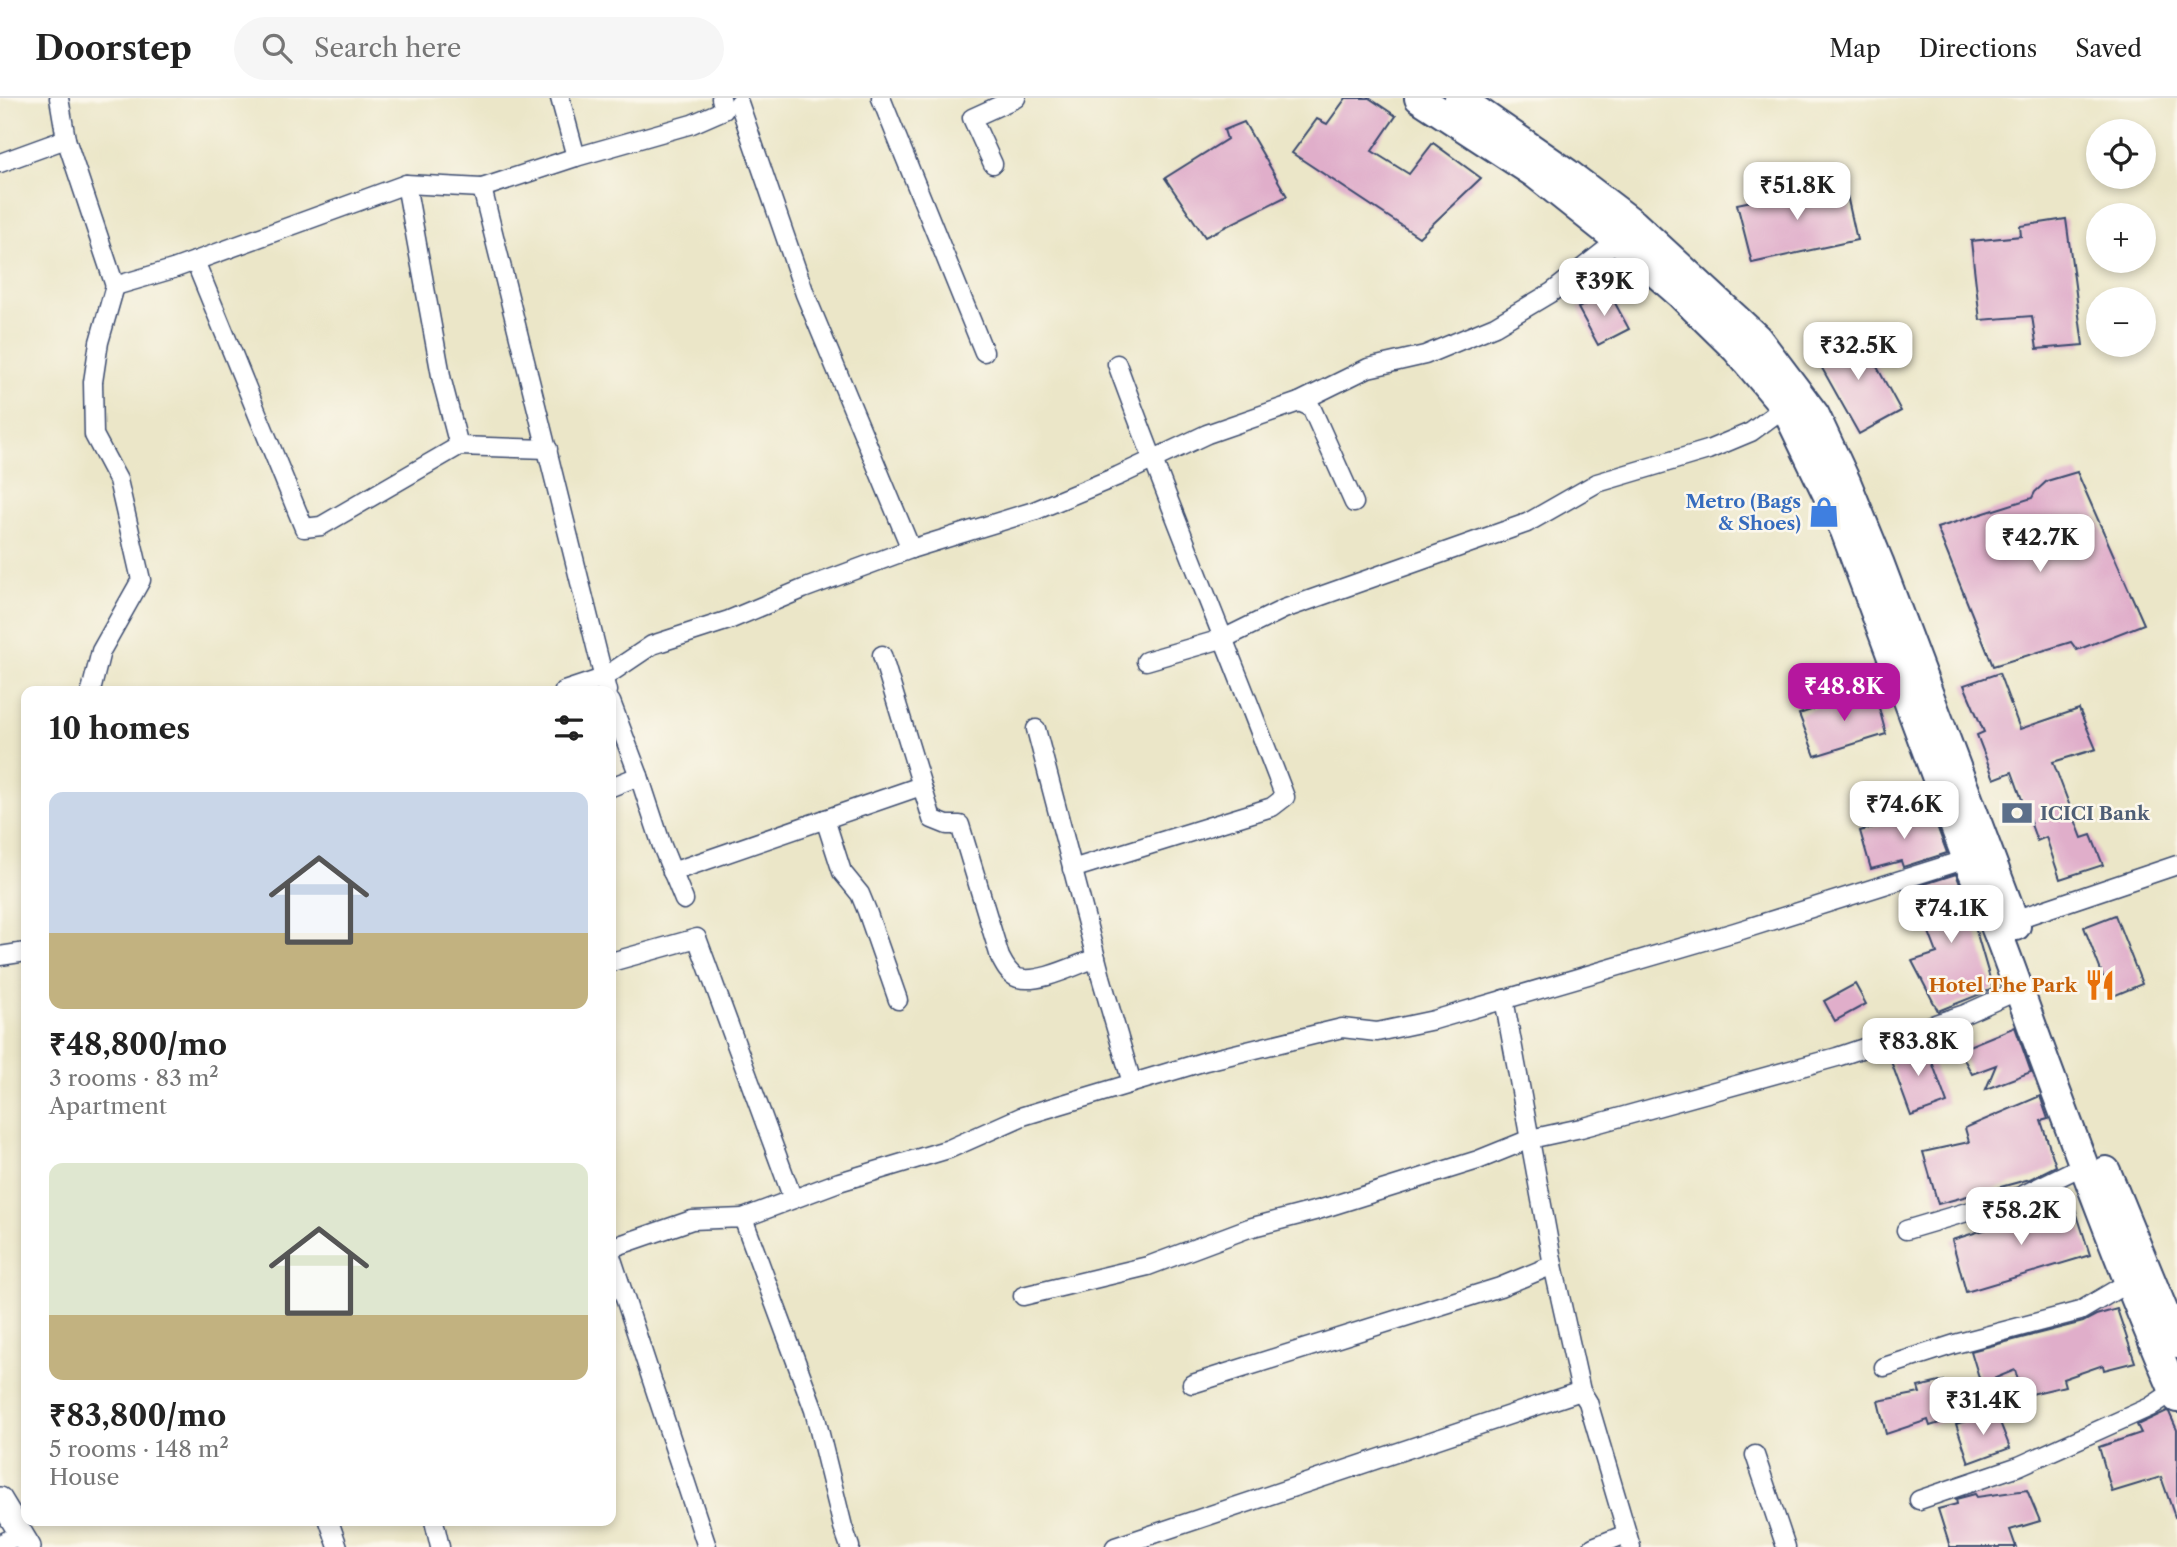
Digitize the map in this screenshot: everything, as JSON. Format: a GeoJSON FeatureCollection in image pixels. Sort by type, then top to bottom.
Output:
{"type":"FeatureCollection","features":[{"type":"Feature","properties":{"kind":"main road"},"geometry":{"type":"LineString","coordinates":[[1419,98],[1534,173],[1618,240],[1700,313],[1736,349],[1785,407],[1845,531],[2084,1166],[2176,1394]]}},
{"type":"Feature","properties":{"kind":"main road"},"geometry":{"type":"LineString","coordinates":[[1459,98],[1586,187],[1634,225],[1706,289],[1757,338],[1815,415],[1879,562],[2014,920],[2096,1148],[2177,1344]]}},
{"type":"Feature","properties":{"kind":"street"},"geometry":{"type":"LineString","coordinates":[[59,98],[66,139],[115,286],[99,342],[93,382],[94,435],[118,480],[141,580],[101,651],[92,686]]}},
{"type":"Feature","properties":{"kind":"street"},"geometry":{"type":"LineString","coordinates":[[561,98],[576,157]]}},
{"type":"Feature","properties":{"kind":"street"},"geometry":{"type":"LineString","coordinates":[[881,98],[984,352]]}},
{"type":"Feature","properties":{"kind":"street"},"geometry":{"type":"LineString","coordinates":[[993,164],[972,118],[1016,98]]}},
{"type":"Feature","properties":{"kind":"street"},"geometry":{"type":"LineString","coordinates":[[115,286],[195,261],[406,184],[482,188],[576,157],[692,124],[733,102],[805,295],[911,549]]}},
{"type":"Feature","properties":{"kind":"street"},"geometry":{"type":"LineString","coordinates":[[0,163],[66,139]]}},
{"type":"Feature","properties":{"kind":"street"},"geometry":{"type":"LineString","coordinates":[[406,184],[442,381],[459,446]]}},
{"type":"Feature","properties":{"kind":"street"},"geometry":{"type":"LineString","coordinates":[[482,188],[605,685],[652,645],[729,620],[911,549],[1034,511],[1207,434],[1299,402],[1368,368],[1425,355],[1495,326],[1552,292],[1618,240]]}},
{"type":"Feature","properties":{"kind":"street"},"geometry":{"type":"LineString","coordinates":[[195,261],[304,528],[321,526],[459,446],[548,449]]}},
{"type":"Feature","properties":{"kind":"street"},"geometry":{"type":"LineString","coordinates":[[1072,869],[1272,807],[1284,797],[1225,638],[1152,460],[1117,364]]}},
{"type":"Feature","properties":{"kind":"street"},"geometry":{"type":"LineString","coordinates":[[1299,402],[1311,407],[1354,503]]}},
{"type":"Feature","properties":{"kind":"street"},"geometry":{"type":"LineString","coordinates":[[1146,661],[1225,638],[1284,609],[1527,523],[1597,484],[1708,450],[1751,432],[1785,407]]}},
{"type":"Feature","properties":{"kind":"street"},"geometry":{"type":"LineString","coordinates":[[882,655],[932,819],[947,825],[960,825],[1006,969],[1017,978],[1036,979],[1096,958]]}},
{"type":"Feature","properties":{"kind":"street"},"geometry":{"type":"LineString","coordinates":[[616,715],[684,900]]}},
{"type":"Feature","properties":{"kind":"street"},"geometry":{"type":"LineString","coordinates":[[1036,729],[1132,1083]]}},
{"type":"Feature","properties":{"kind":"street"},"geometry":{"type":"LineString","coordinates":[[616,785],[639,776]]}},
{"type":"Feature","properties":{"kind":"street"},"geometry":{"type":"LineString","coordinates":[[673,872],[921,786]]}},
{"type":"Feature","properties":{"kind":"street"},"geometry":{"type":"LineString","coordinates":[[825,819],[842,872],[860,894],[867,911],[898,1000]]}},
{"type":"Feature","properties":{"kind":"street"},"geometry":{"type":"LineString","coordinates":[[616,1246],[692,1220],[743,1218],[885,1167],[949,1149],[1023,1116],[1206,1061],[1342,1028],[1377,1032],[1434,1020],[1735,933],[1968,859]]}},
{"type":"Feature","properties":{"kind":"street"},"geometry":{"type":"LineString","coordinates":[[2014,920],[2177,865]]}},
{"type":"Feature","properties":{"kind":"street"},"geometry":{"type":"LineString","coordinates":[[616,961],[697,938],[793,1199]]}},
{"type":"Feature","properties":{"kind":"street"},"geometry":{"type":"LineString","coordinates":[[0,957],[21,953]]}},
{"type":"Feature","properties":{"kind":"street"},"geometry":{"type":"LineString","coordinates":[[1023,1296],[1148,1266],[1249,1228],[1318,1210],[1478,1160],[1530,1139],[1581,1128],[1837,1058],[1965,1014],[2019,990]]}},
{"type":"Feature","properties":{"kind":"street"},"geometry":{"type":"LineString","coordinates":[[1504,999],[1553,1265],[1581,1391],[1588,1402],[1629,1541],[1592,1547]]}},
{"type":"Feature","properties":{"kind":"street"},"geometry":{"type":"LineString","coordinates":[[1906,1230],[2021,1196],[2084,1166]]}},
{"type":"Feature","properties":{"kind":"street"},"geometry":{"type":"LineString","coordinates":[[743,1218],[814,1410],[850,1547]]}},
{"type":"Feature","properties":{"kind":"street"},"geometry":{"type":"LineString","coordinates":[[1192,1384],[1500,1287],[1553,1265]]}},
{"type":"Feature","properties":{"kind":"street"},"geometry":{"type":"LineString","coordinates":[[616,1271],[707,1547]]}},
{"type":"Feature","properties":{"kind":"street"},"geometry":{"type":"LineString","coordinates":[[1884,1367],[1955,1344],[2080,1311],[2129,1282]]}},
{"type":"Feature","properties":{"kind":"street"},"geometry":{"type":"LineString","coordinates":[[1115,1547],[1581,1391]]}},
{"type":"Feature","properties":{"kind":"street"},"geometry":{"type":"LineString","coordinates":[[1919,1500],[2019,1466],[2176,1394]]}},
{"type":"Feature","properties":{"kind":"street"},"geometry":{"type":"LineString","coordinates":[[1755,1455],[1786,1547]]}},
{"type":"Feature","properties":{"kind":"street"},"geometry":{"type":"LineString","coordinates":[[0,1499],[25,1540],[0,1544]]}},
{"type":"Feature","properties":{"kind":"street"},"geometry":{"type":"LineString","coordinates":[[331,1526],[338,1547]]}},
{"type":"Feature","properties":{"kind":"street"},"geometry":{"type":"LineString","coordinates":[[435,1526],[440,1547]]}},
{"type":"Feature","properties":{"kind":"building"},"geometry":{"type":"Polygon","coordinates":[[[1346,98],[1369,98],[1396,116],[1372,151],[1409,174],[1433,143],[1481,178],[1419,237],[1292,153],[1317,119],[1327,124],[1346,98]]]}},
{"type":"Feature","properties":{"kind":"building"},"geometry":{"type":"Polygon","coordinates":[[[1244,122],[1287,196],[1205,237],[1165,178],[1227,139],[1224,130],[1244,122]]]}},
{"type":"Feature","properties":{"kind":"building"},"geometry":{"type":"Polygon","coordinates":[[[1844,182],[1857,240],[1752,263],[1737,204],[1844,182]]]}},
{"type":"Feature","properties":{"kind":"building"},"geometry":{"type":"Polygon","coordinates":[[[2066,219],[2083,345],[2037,349],[2032,316],[1980,320],[1971,241],[2021,236],[2020,226],[2066,219]]]}},
{"type":"Feature","properties":{"kind":"building"},"geometry":{"type":"Polygon","coordinates":[[[1609,292],[1629,329],[1598,345],[1578,308],[1609,292]]]}},
{"type":"Feature","properties":{"kind":"building"},"geometry":{"type":"Polygon","coordinates":[[[1857,330],[1901,411],[1859,434],[1814,354],[1857,330]]]}},
{"type":"Feature","properties":{"kind":"building"},"geometry":{"type":"Polygon","coordinates":[[[2077,472],[2144,624],[2077,650],[2071,642],[1993,666],[1937,528],[2032,498],[2047,481],[2077,472]]]}},
{"type":"Feature","properties":{"kind":"building"},"geometry":{"type":"Polygon","coordinates":[[[1999,673],[2020,729],[2079,709],[2096,749],[2053,762],[2082,838],[2091,835],[2103,865],[2060,879],[2046,837],[2037,841],[2012,772],[1994,779],[1977,735],[1984,732],[1964,685],[1999,673]]]}},
{"type":"Feature","properties":{"kind":"building"},"geometry":{"type":"Polygon","coordinates":[[[1874,689],[1886,734],[1815,756],[1799,714],[1874,689]]]}},
{"type":"Feature","properties":{"kind":"building"},"geometry":{"type":"Polygon","coordinates":[[[1931,810],[1947,853],[1903,867],[1901,861],[1871,869],[1860,831],[1931,810]]]}},
{"type":"Feature","properties":{"kind":"building"},"geometry":{"type":"Polygon","coordinates":[[[1956,874],[1977,927],[1993,989],[1938,1011],[1912,961],[1937,953],[1912,888],[1956,874]]]}},
{"type":"Feature","properties":{"kind":"building"},"geometry":{"type":"Polygon","coordinates":[[[2115,915],[2142,984],[2111,997],[2084,927],[2115,915]]]}},
{"type":"Feature","properties":{"kind":"building"},"geometry":{"type":"Polygon","coordinates":[[[1855,984],[1866,1004],[1835,1021],[1824,1001],[1855,984]]]}},
{"type":"Feature","properties":{"kind":"building"},"geometry":{"type":"Polygon","coordinates":[[[2015,1027],[2031,1072],[1986,1089],[1996,1065],[1972,1074],[1959,1050],[2015,1027]]]}},
{"type":"Feature","properties":{"kind":"building"},"geometry":{"type":"Polygon","coordinates":[[[1924,1040],[1947,1103],[1911,1116],[1888,1053],[1924,1040]]]}},
{"type":"Feature","properties":{"kind":"building"},"geometry":{"type":"Polygon","coordinates":[[[2040,1096],[2048,1119],[2041,1121],[2056,1166],[2030,1179],[1938,1204],[1923,1152],[1969,1142],[1965,1128],[2040,1096]]]}},
{"type":"Feature","properties":{"kind":"building"},"geometry":{"type":"Polygon","coordinates":[[[2073,1202],[2090,1255],[1966,1292],[1952,1240],[2073,1202]]]}},
{"type":"Feature","properties":{"kind":"building"},"geometry":{"type":"Polygon","coordinates":[[[2117,1309],[2135,1362],[2104,1370],[2103,1365],[2063,1379],[2065,1386],[2023,1396],[2015,1370],[1981,1384],[1971,1351],[2083,1322],[2117,1309]]]}},
{"type":"Feature","properties":{"kind":"building"},"geometry":{"type":"Polygon","coordinates":[[[1944,1381],[1955,1418],[1930,1426],[1928,1420],[1886,1434],[1878,1401],[1920,1393],[1918,1387],[1944,1381]]]}},
{"type":"Feature","properties":{"kind":"building"},"geometry":{"type":"Polygon","coordinates":[[[2167,1411],[2177,1430],[2175,1517],[2161,1477],[2112,1492],[2099,1447],[2141,1433],[2137,1425],[2167,1411]]]}},
{"type":"Feature","properties":{"kind":"building"},"geometry":{"type":"Polygon","coordinates":[[[1996,1412],[2010,1448],[1969,1463],[1956,1424],[1996,1412]]]}},
{"type":"Feature","properties":{"kind":"building"},"geometry":{"type":"Polygon","coordinates":[[[2027,1490],[2040,1521],[2010,1530],[2016,1547],[1950,1547],[1938,1509],[1957,1504],[1956,1499],[1975,1494],[1977,1497],[2027,1490]]]}},
{"type":"Feature","properties":{"kind":"place","name":"Metro (Bags & Shoes)"},"geometry":{"type":"Point","coordinates":[1824,512]}},
{"type":"Feature","properties":{"kind":"place","name":"ICICI Bank"},"geometry":{"type":"Point","coordinates":[2017,813]}},
{"type":"Feature","properties":{"kind":"place","name":"Hotel The Park"},"geometry":{"type":"Point","coordinates":[2100,985]}}]}
